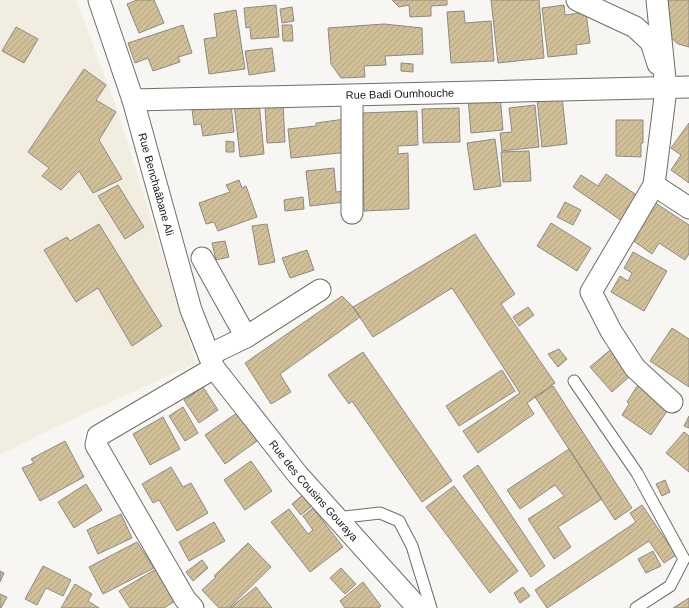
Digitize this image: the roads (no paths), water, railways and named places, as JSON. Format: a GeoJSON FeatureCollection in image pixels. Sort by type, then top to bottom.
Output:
{"type":"FeatureCollection","features":[{"type":"Feature","properties":{"kind":"street","name":"Rue Benchaâbane Ali"},"geometry":{"type":"LineString","coordinates":[[99,0],[133,100],[191,310],[212,362]]}},
{"type":"Feature","properties":{"kind":"street"},"geometry":{"type":"LineString","coordinates":[[577,0],[635,27],[650,42],[666,89]]}},
{"type":"Feature","properties":{"kind":"street"},"geometry":{"type":"LineString","coordinates":[[657,0],[666,89],[654,185],[591,292],[611,331],[635,368],[672,402]]}},
{"type":"Feature","properties":{"kind":"street","name":"Rue Badi Oumhouche"},"geometry":{"type":"LineString","coordinates":[[133,100],[666,89],[689,87]]}},
{"type":"Feature","properties":{"kind":"street"},"geometry":{"type":"LineString","coordinates":[[352,96],[352,213]]}},
{"type":"Feature","properties":{"kind":"street"},"geometry":{"type":"LineString","coordinates":[[654,185],[689,208]]}},
{"type":"Feature","properties":{"kind":"street"},"geometry":{"type":"LineString","coordinates":[[202,258],[246,337]]}},
{"type":"Feature","properties":{"kind":"street"},"geometry":{"type":"LineString","coordinates":[[193,608],[185,599],[96,445],[98,436],[212,362],[246,337],[320,290]]}},
{"type":"Feature","properties":{"kind":"street","name":"Rue des Cousins Gouraya"},"geometry":{"type":"LineString","coordinates":[[212,362],[298,476],[418,608]]}},
{"type":"Feature","properties":{"kind":"lane"},"geometry":{"type":"LineString","coordinates":[[574,380],[637,473],[684,559],[670,586],[636,608]]}},
{"type":"Feature","properties":{"kind":"lane"},"geometry":{"type":"LineString","coordinates":[[336,518],[380,513],[399,521],[412,546],[431,608]]}}]}
